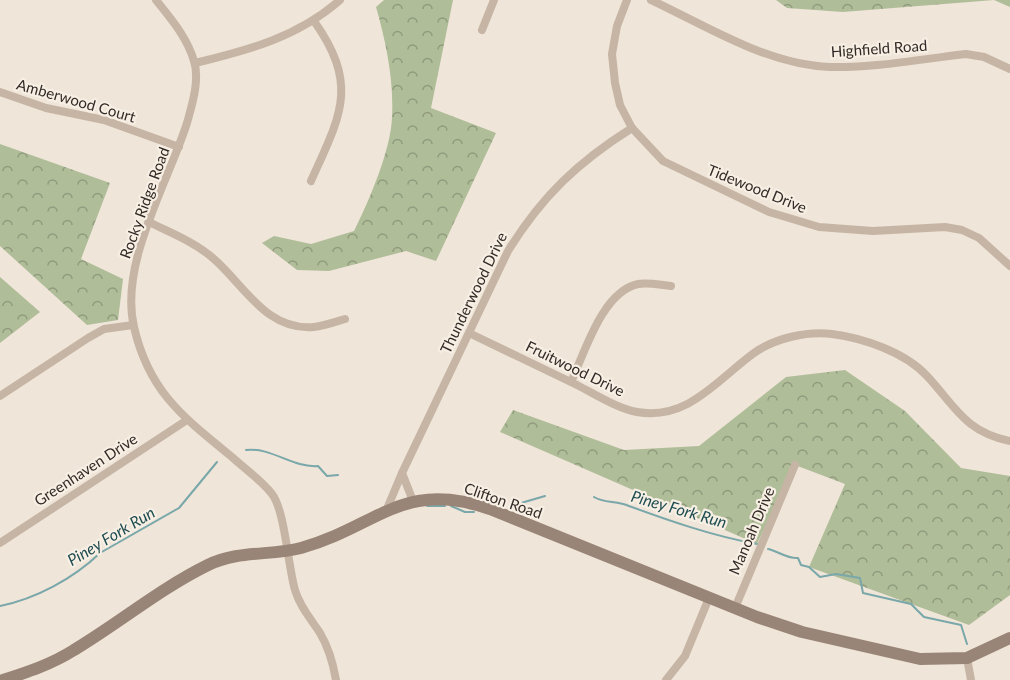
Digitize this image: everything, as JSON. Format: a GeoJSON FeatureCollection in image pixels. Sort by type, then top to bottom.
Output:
{"type":"FeatureCollection","features":[{"type":"Feature","properties":{"kind":"main road","name":"Clifton Road"},"geometry":{"type":"LineString","coordinates":[[3,680],[65,656],[209,564],[237,555],[285,551],[316,542],[413,501],[439,498],[467,501],[786,627],[920,659],[967,658],[1010,638]]}},
{"type":"Feature","properties":{"kind":"street","name":"Rocky Ridge Road"},"geometry":{"type":"LineString","coordinates":[[156,0],[180,29],[195,63],[192,105],[179,147],[149,222],[132,287],[133,325],[157,388],[187,420],[249,472],[273,496],[281,515],[285,551],[295,591],[332,657],[336,680]]}},
{"type":"Feature","properties":{"kind":"street"},"geometry":{"type":"LineString","coordinates":[[195,63],[248,51],[279,40],[314,21],[340,0]]}},
{"type":"Feature","properties":{"kind":"street"},"geometry":{"type":"LineString","coordinates":[[482,30],[494,0]]}},
{"type":"Feature","properties":{"kind":"street","name":"Tidewood Drive"},"geometry":{"type":"LineString","coordinates":[[627,0],[617,26],[612,54],[621,105],[632,128],[663,161],[769,212],[819,227],[848,230],[945,227],[962,230],[979,238],[1010,266]]}},
{"type":"Feature","properties":{"kind":"street","name":"Highfield Road"},"geometry":{"type":"LineString","coordinates":[[651,0],[744,44],[800,63],[828,67],[856,66],[966,54],[984,57],[1010,69]]}},
{"type":"Feature","properties":{"kind":"street"},"geometry":{"type":"LineString","coordinates":[[310,181],[341,110],[342,84],[338,62],[328,41],[314,21]]}},
{"type":"Feature","properties":{"kind":"street","name":"Amberwood Court"},"geometry":{"type":"LineString","coordinates":[[0,92],[46,108],[104,120],[179,147]]}},
{"type":"Feature","properties":{"kind":"street","name":"Thunderwood Drive"},"geometry":{"type":"LineString","coordinates":[[386,511],[508,251],[529,218],[549,192],[577,167],[632,128]]}},
{"type":"Feature","properties":{"kind":"street"},"geometry":{"type":"LineString","coordinates":[[149,222],[195,245],[214,259],[258,308],[276,318],[308,327],[345,319]]}},
{"type":"Feature","properties":{"kind":"street"},"geometry":{"type":"LineString","coordinates":[[571,382],[604,309],[614,298],[638,284],[670,286]]}},
{"type":"Feature","properties":{"kind":"street"},"geometry":{"type":"LineString","coordinates":[[0,396],[104,329],[133,325]]}},
{"type":"Feature","properties":{"kind":"street","name":"Fruitwood Drive"},"geometry":{"type":"LineString","coordinates":[[469,333],[621,407],[637,412],[674,411],[704,394],[756,351],[794,336],[831,334],[894,353],[926,375],[965,421],[981,432],[1010,441]]}},
{"type":"Feature","properties":{"kind":"street","name":"Greenhaven Drive"},"geometry":{"type":"LineString","coordinates":[[0,543],[187,420]]}},
{"type":"Feature","properties":{"kind":"street","name":"Manoah Drive"},"geometry":{"type":"LineString","coordinates":[[735,608],[795,465]]}},
{"type":"Feature","properties":{"kind":"street"},"geometry":{"type":"LineString","coordinates":[[402,474],[413,501]]}},
{"type":"Feature","properties":{"kind":"street"},"geometry":{"type":"LineString","coordinates":[[666,680],[685,656],[709,598]]}},
{"type":"Feature","properties":{"kind":"street"},"geometry":{"type":"LineString","coordinates":[[967,658],[971,680]]}},
{"type":"Feature","properties":{"kind":"green space"},"geometry":{"type":"Polygon","coordinates":[[[384,0],[453,0],[431,108],[496,133],[436,261],[406,251],[329,271],[297,270],[262,243],[274,236],[311,244],[354,231],[388,145],[392,117],[392,89],[376,7],[384,0]]]}},
{"type":"Feature","properties":{"kind":"green space"},"geometry":{"type":"Polygon","coordinates":[[[776,0],[994,0],[843,12],[787,8],[776,0]]]}},
{"type":"Feature","properties":{"kind":"green space"},"geometry":{"type":"Polygon","coordinates":[[[994,0],[1010,0],[1010,7],[994,0]]]}},
{"type":"Feature","properties":{"kind":"green space"},"geometry":{"type":"Polygon","coordinates":[[[0,144],[110,183],[81,259],[123,279],[118,320],[87,325],[0,246],[0,144]]]}},
{"type":"Feature","properties":{"kind":"green space"},"geometry":{"type":"Polygon","coordinates":[[[0,277],[40,312],[0,343],[0,277]]]}},
{"type":"Feature","properties":{"kind":"green space"},"geometry":{"type":"Polygon","coordinates":[[[845,370],[905,411],[961,468],[1010,476],[1010,595],[969,625],[809,567],[845,484],[795,465],[757,544],[500,432],[513,410],[624,450],[699,446],[786,377],[845,370]]]}},
{"type":"Feature","properties":{"kind":"waterway","name":"Piney Fork Run"},"geometry":{"type":"LineString","coordinates":[[246,450],[265,452],[299,464],[318,466],[327,476],[338,475]]}},
{"type":"Feature","properties":{"kind":"waterway","name":"Piney Fork Run"},"geometry":{"type":"LineString","coordinates":[[0,606],[53,587],[100,553],[179,508],[217,462]]}},
{"type":"Feature","properties":{"kind":"waterway","name":"Piney Fork Run"},"geometry":{"type":"LineString","coordinates":[[516,510],[521,503],[545,496]]}},
{"type":"Feature","properties":{"kind":"waterway","name":"Piney Fork Run"},"geometry":{"type":"LineString","coordinates":[[594,497],[624,504],[676,523],[757,544]]}},
{"type":"Feature","properties":{"kind":"waterway","name":"Piney Fork Run"},"geometry":{"type":"LineString","coordinates":[[427,506],[445,506]]}},
{"type":"Feature","properties":{"kind":"waterway","name":"Piney Fork Run"},"geometry":{"type":"LineString","coordinates":[[451,506],[465,512],[474,512]]}},
{"type":"Feature","properties":{"kind":"waterway"},"geometry":{"type":"LineString","coordinates":[[768,549],[798,558],[801,565],[809,567],[820,577],[836,574],[860,578],[863,593],[911,604],[924,617],[961,625],[967,644]]}}]}
